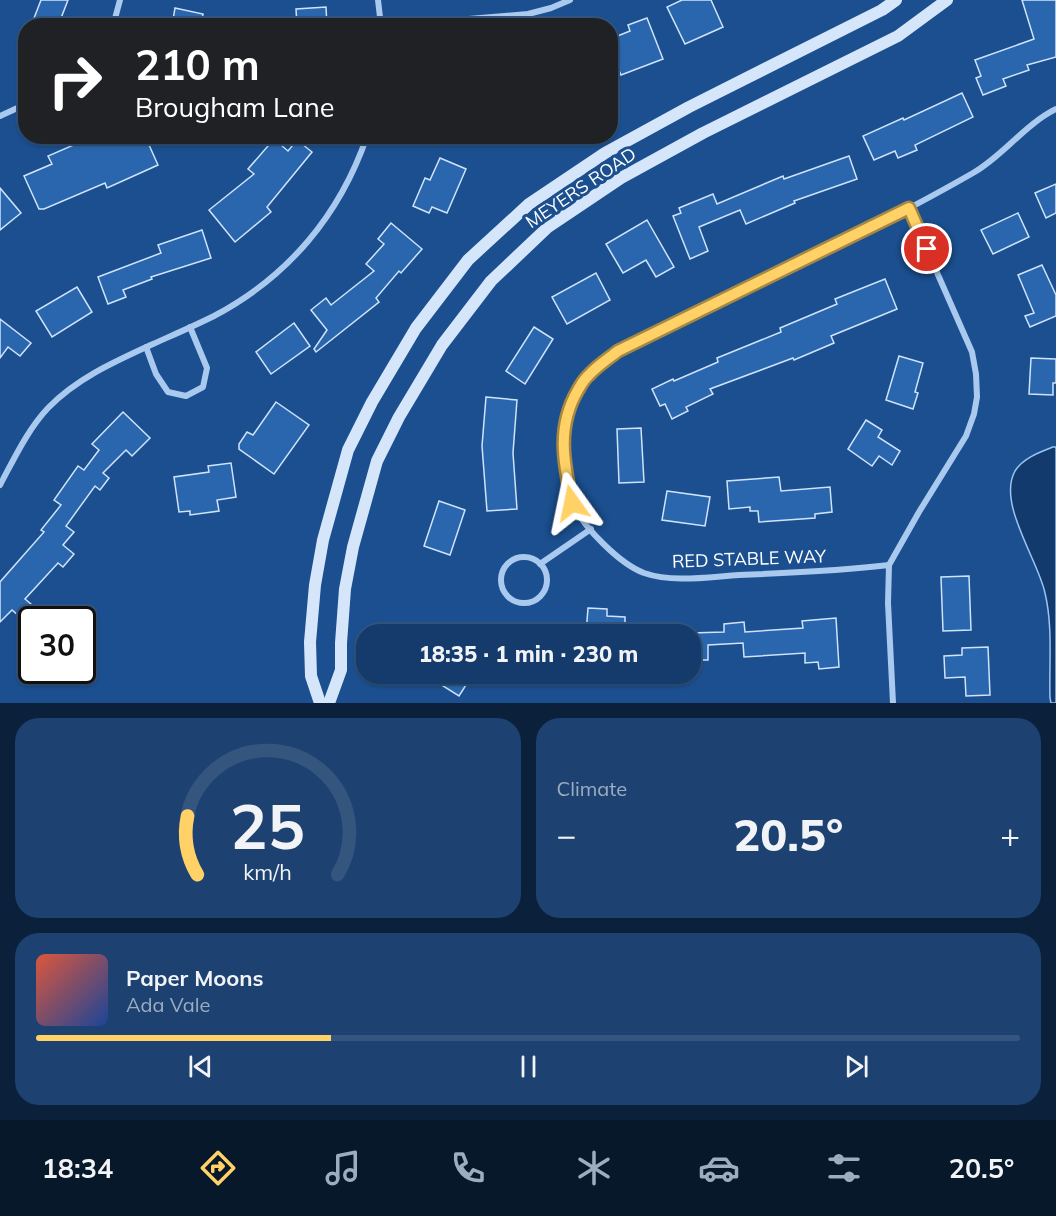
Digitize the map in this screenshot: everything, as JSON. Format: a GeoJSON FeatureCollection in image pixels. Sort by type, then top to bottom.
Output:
{"type":"FeatureCollection","features":[{"type":"Feature","properties":{"kind":"street"},"geometry":{"type":"LineString","coordinates":[[115,18],[120,0]]}},
{"type":"Feature","properties":{"kind":"street"},"geometry":{"type":"LineString","coordinates":[[378,0],[381,18]]}},
{"type":"Feature","properties":{"kind":"street"},"geometry":{"type":"LineString","coordinates":[[480,18],[528,14],[570,0]]}},
{"type":"Feature","properties":{"kind":"street","name":"MEYERS ROAD"},"geometry":{"type":"LineString","coordinates":[[320,703],[311,675],[310,642],[315,585],[323,540],[348,450],[372,402],[416,328],[468,260],[529,204],[605,153],[689,107],[882,10],[896,0]]}},
{"type":"Feature","properties":{"kind":"street","name":"MEYERS ROAD"},"geometry":{"type":"LineString","coordinates":[[329,703],[341,670],[345,589],[353,547],[377,461],[399,417],[442,345],[491,281],[548,228],[621,178],[703,133],[898,36],[947,0]]}},
{"type":"Feature","properties":{"kind":"street"},"geometry":{"type":"LineString","coordinates":[[0,116],[18,108]]}},
{"type":"Feature","properties":{"kind":"street","name":"RED STABLE WAY"},"geometry":{"type":"LineString","coordinates":[[889,565],[851,570],[672,578],[641,572],[623,562],[591,529],[572,503],[562,443],[572,401],[587,376],[618,351],[909,208],[987,164],[1035,122],[1056,109]]}},
{"type":"Feature","properties":{"kind":"street"},"geometry":{"type":"LineString","coordinates":[[0,485],[28,436],[48,408],[92,374],[119,359],[214,316],[242,299],[261,286],[300,252],[328,216],[342,193],[363,144]]}},
{"type":"Feature","properties":{"kind":"street"},"geometry":{"type":"LineString","coordinates":[[893,703],[888,603],[889,565],[966,436],[977,397],[972,352],[909,208]]}},
{"type":"Feature","properties":{"kind":"street"},"geometry":{"type":"LineString","coordinates":[[146,347],[156,374],[168,392],[186,396],[203,387],[207,368],[190,327]]}},
{"type":"Feature","properties":{"kind":"street"},"geometry":{"type":"LineString","coordinates":[[540,564],[591,529]]}},
{"type":"Feature","properties":{"kind":"street"},"geometry":{"type":"LineString","coordinates":[[520,557],[540,564],[547,578],[546,586],[537,599],[522,603],[503,591],[501,576],[507,564],[520,557]]}},
{"type":"Feature","properties":{"kind":"water"},"geometry":{"type":"Polygon","coordinates":[[[1056,447],[1056,703],[1051,703],[1050,698],[1050,632],[1045,593],[1021,532],[1011,499],[1011,484],[1018,466],[1032,456],[1056,447]]]}},
{"type":"Feature","properties":{"kind":"building"},"geometry":{"type":"Polygon","coordinates":[[[41,0],[68,0],[61,18],[34,18],[41,0]]]}},
{"type":"Feature","properties":{"kind":"building"},"geometry":{"type":"Polygon","coordinates":[[[682,0],[711,0],[723,27],[685,44],[667,7],[682,0]]]}},
{"type":"Feature","properties":{"kind":"building"},"geometry":{"type":"Polygon","coordinates":[[[1022,0],[1056,0],[1056,57],[1027,65],[1029,70],[1003,79],[1006,86],[983,95],[976,78],[981,76],[975,60],[1034,39],[1022,0]]]}},
{"type":"Feature","properties":{"kind":"building"},"geometry":{"type":"Polygon","coordinates":[[[326,7],[327,18],[297,18],[296,9],[326,7]]]}},
{"type":"Feature","properties":{"kind":"building"},"geometry":{"type":"Polygon","coordinates":[[[175,8],[203,14],[202,18],[173,18],[175,8]]]}},
{"type":"Feature","properties":{"kind":"building"},"geometry":{"type":"Polygon","coordinates":[[[647,18],[663,59],[621,75],[618,68],[618,36],[630,31],[628,25],[647,18]]]}},
{"type":"Feature","properties":{"kind":"building"},"geometry":{"type":"Polygon","coordinates":[[[962,93],[973,117],[915,145],[917,150],[898,158],[895,151],[874,160],[863,136],[962,93]]]}},
{"type":"Feature","properties":{"kind":"building"},"geometry":{"type":"Polygon","coordinates":[[[76,144],[149,144],[158,165],[107,188],[105,183],[44,209],[39,209],[24,176],[52,164],[48,156],[76,144]]]}},
{"type":"Feature","properties":{"kind":"building"},"geometry":{"type":"Polygon","coordinates":[[[270,144],[280,144],[288,151],[294,144],[302,144],[312,152],[267,207],[271,212],[235,242],[209,210],[254,174],[248,169],[270,144]]]}},
{"type":"Feature","properties":{"kind":"building"},"geometry":{"type":"Polygon","coordinates":[[[849,156],[857,179],[794,201],[795,203],[746,224],[740,210],[699,227],[708,251],[690,259],[673,216],[681,213],[679,208],[713,194],[717,204],[783,176],[784,179],[849,156]]]}},
{"type":"Feature","properties":{"kind":"building"},"geometry":{"type":"Polygon","coordinates":[[[440,158],[466,169],[447,213],[432,207],[429,213],[413,206],[425,178],[430,180],[440,158]]]}},
{"type":"Feature","properties":{"kind":"building"},"geometry":{"type":"Polygon","coordinates":[[[1056,184],[1056,213],[1046,218],[1035,193],[1056,184]]]}},
{"type":"Feature","properties":{"kind":"building"},"geometry":{"type":"Polygon","coordinates":[[[0,188],[21,213],[0,230],[0,188]]]}},
{"type":"Feature","properties":{"kind":"building"},"geometry":{"type":"Polygon","coordinates":[[[1018,213],[1029,237],[993,254],[981,230],[1018,213]]]}},
{"type":"Feature","properties":{"kind":"building"},"geometry":{"type":"Polygon","coordinates":[[[647,220],[674,267],[656,277],[646,260],[623,273],[606,244],[647,220]]]}},
{"type":"Feature","properties":{"kind":"building"},"geometry":{"type":"Polygon","coordinates":[[[391,223],[422,249],[376,298],[379,302],[316,352],[314,349],[327,330],[311,310],[326,298],[331,305],[374,271],[366,264],[384,244],[378,239],[391,223]]]}},
{"type":"Feature","properties":{"kind":"building"},"geometry":{"type":"Polygon","coordinates":[[[202,230],[211,258],[151,277],[152,279],[123,290],[126,297],[108,304],[98,277],[161,253],[158,245],[202,230]]]}},
{"type":"Feature","properties":{"kind":"building"},"geometry":{"type":"Polygon","coordinates":[[[1042,265],[1056,295],[1056,316],[1030,327],[1025,316],[1034,313],[1018,275],[1042,265]]]}},
{"type":"Feature","properties":{"kind":"building"},"geometry":{"type":"Polygon","coordinates":[[[596,273],[610,300],[567,324],[552,297],[596,273]]]}},
{"type":"Feature","properties":{"kind":"building"},"geometry":{"type":"Polygon","coordinates":[[[885,279],[897,309],[831,336],[834,343],[794,360],[793,358],[710,389],[713,394],[686,407],[688,411],[672,419],[665,404],[660,406],[652,389],[718,362],[717,358],[781,332],[780,328],[837,304],[835,299],[885,279]]]}},
{"type":"Feature","properties":{"kind":"building"},"geometry":{"type":"Polygon","coordinates":[[[77,287],[92,312],[52,337],[36,311],[77,287]]]}},
{"type":"Feature","properties":{"kind":"building"},"geometry":{"type":"Polygon","coordinates":[[[0,319],[31,343],[20,356],[8,347],[0,358],[0,319]]]}},
{"type":"Feature","properties":{"kind":"building"},"geometry":{"type":"Polygon","coordinates":[[[294,323],[310,346],[271,374],[256,352],[294,323]]]}},
{"type":"Feature","properties":{"kind":"building"},"geometry":{"type":"Polygon","coordinates":[[[534,327],[553,339],[525,384],[506,371],[534,327]]]}},
{"type":"Feature","properties":{"kind":"building"},"geometry":{"type":"Polygon","coordinates":[[[899,356],[923,363],[913,409],[886,400],[899,356]]]}},
{"type":"Feature","properties":{"kind":"building"},"geometry":{"type":"Polygon","coordinates":[[[1031,358],[1056,359],[1056,383],[1053,383],[1053,395],[1029,394],[1031,358]]]}},
{"type":"Feature","properties":{"kind":"building"},"geometry":{"type":"Polygon","coordinates":[[[486,397],[517,400],[513,453],[517,509],[487,511],[482,446],[486,397]]]}},
{"type":"Feature","properties":{"kind":"building"},"geometry":{"type":"Polygon","coordinates":[[[276,402],[309,425],[274,474],[239,449],[239,444],[247,432],[253,435],[276,402]]]}},
{"type":"Feature","properties":{"kind":"building"},"geometry":{"type":"Polygon","coordinates":[[[123,412],[150,438],[132,456],[126,450],[103,473],[109,478],[100,490],[95,486],[66,526],[74,532],[63,545],[74,554],[63,567],[58,563],[25,599],[31,604],[29,606],[18,606],[18,615],[12,610],[0,622],[0,582],[44,532],[41,530],[61,505],[54,500],[78,466],[84,470],[99,450],[92,444],[123,412]]]}},
{"type":"Feature","properties":{"kind":"building"},"geometry":{"type":"Polygon","coordinates":[[[866,420],[882,430],[878,437],[900,451],[892,465],[879,456],[872,466],[848,449],[866,420]]]}},
{"type":"Feature","properties":{"kind":"building"},"geometry":{"type":"Polygon","coordinates":[[[641,428],[644,482],[619,483],[617,429],[641,428]]]}},
{"type":"Feature","properties":{"kind":"building"},"geometry":{"type":"Polygon","coordinates":[[[231,463],[236,497],[217,500],[219,511],[190,515],[190,511],[179,512],[174,477],[209,472],[208,466],[231,463]]]}},
{"type":"Feature","properties":{"kind":"building"},"geometry":{"type":"Polygon","coordinates":[[[779,477],[781,491],[830,487],[832,512],[815,514],[815,518],[759,522],[758,511],[750,511],[750,507],[729,509],[727,481],[779,477]]]}},
{"type":"Feature","properties":{"kind":"building"},"geometry":{"type":"Polygon","coordinates":[[[667,491],[710,497],[705,526],[662,520],[667,491]]]}},
{"type":"Feature","properties":{"kind":"building"},"geometry":{"type":"Polygon","coordinates":[[[439,501],[465,510],[450,555],[424,546],[439,501]]]}},
{"type":"Feature","properties":{"kind":"building"},"geometry":{"type":"Polygon","coordinates":[[[969,576],[971,630],[943,631],[941,577],[969,576]]]}},
{"type":"Feature","properties":{"kind":"building"},"geometry":{"type":"Polygon","coordinates":[[[588,608],[607,609],[607,616],[625,617],[625,623],[634,623],[634,624],[587,624],[588,608]]]}},
{"type":"Feature","properties":{"kind":"building"},"geometry":{"type":"Polygon","coordinates":[[[836,618],[839,667],[819,669],[818,662],[805,663],[805,653],[744,657],[743,643],[708,645],[708,660],[701,660],[701,633],[724,632],[724,624],[744,622],[745,632],[803,628],[802,621],[836,618]]]}},
{"type":"Feature","properties":{"kind":"building"},"geometry":{"type":"Polygon","coordinates":[[[988,647],[990,695],[966,696],[965,677],[945,678],[944,656],[962,655],[962,648],[988,647]]]}},
{"type":"Feature","properties":{"kind":"building"},"geometry":{"type":"Polygon","coordinates":[[[440,684],[467,684],[459,696],[440,684]]]}},
{"type":"Feature","properties":{"kind":"route"},"geometry":{"type":"LineString","coordinates":[[572,503],[562,443],[564,427],[572,401],[587,376],[618,351],[909,208],[927,249]]}}]}
